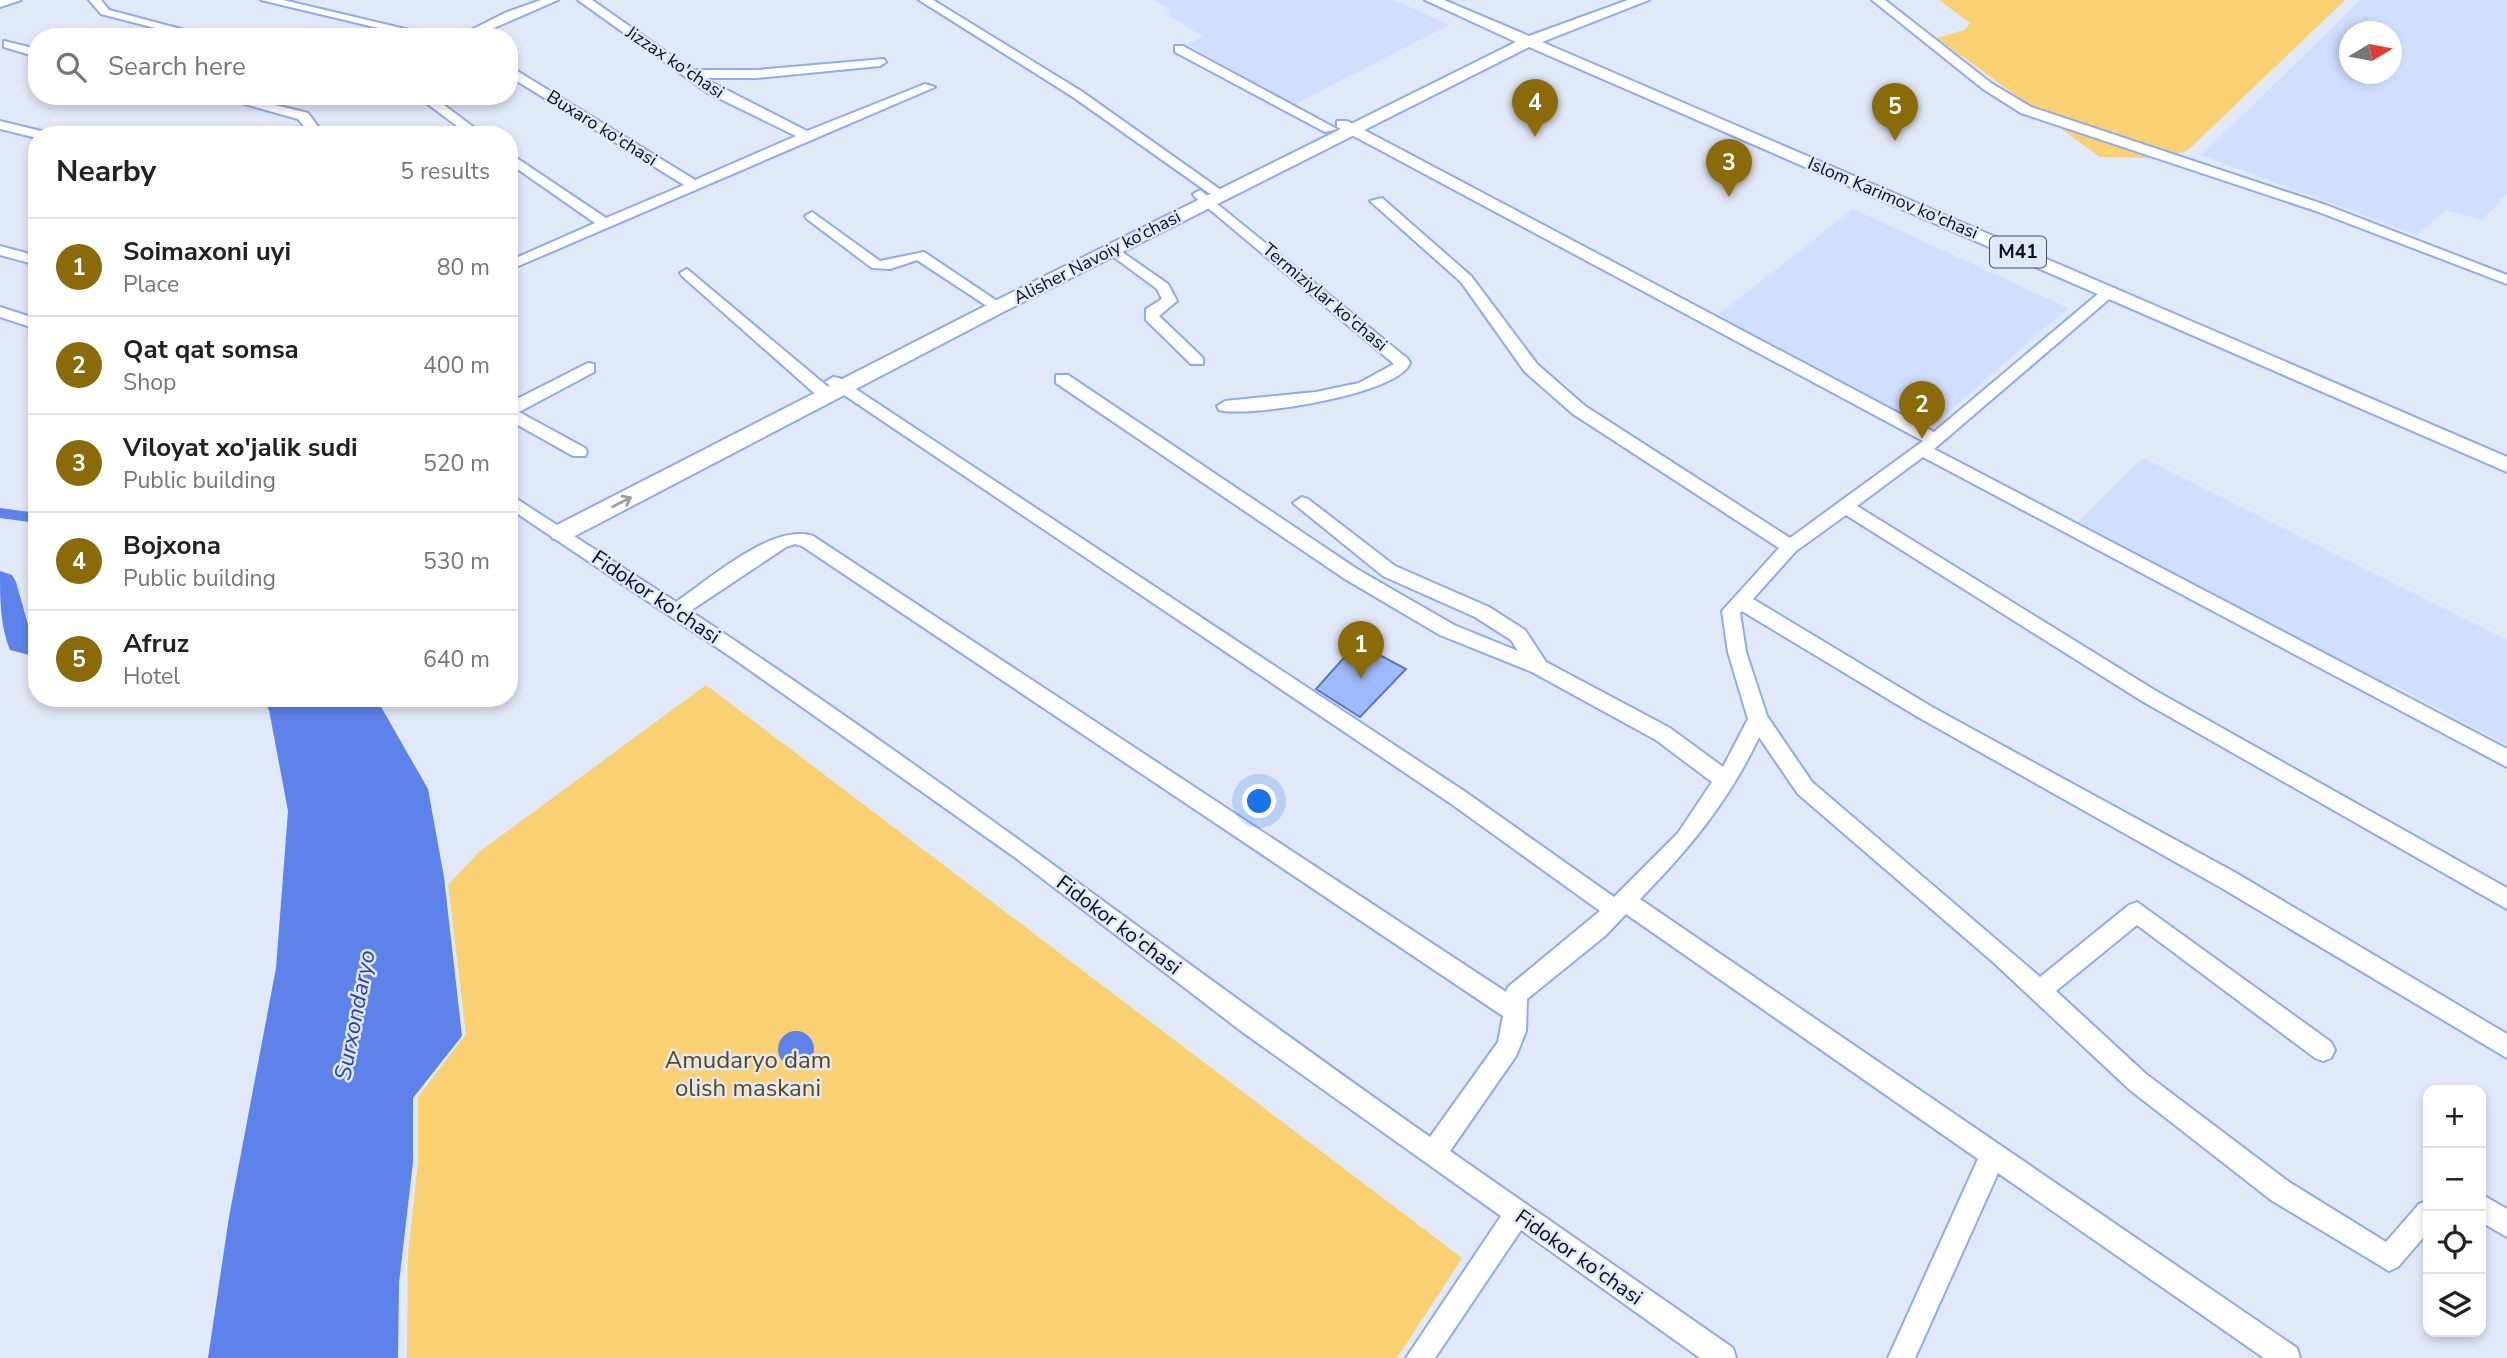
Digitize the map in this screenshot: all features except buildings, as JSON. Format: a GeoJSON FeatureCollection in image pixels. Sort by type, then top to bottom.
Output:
{"type":"FeatureCollection","features":[{"type":"Feature","properties":{"kind":"main road","name":"Islom Karimov ko'chasi"},"geometry":{"type":"LineString","coordinates":[[1432,0],[1526,37],[2507,455]]}},
{"type":"Feature","properties":{"kind":"main road","name":"Islom Karimov ko'chasi"},"geometry":{"type":"LineString","coordinates":[[1447,0],[1526,37],[2507,465]]}},
{"type":"Feature","properties":{"kind":"main road","name":"Alisher Navoiy ko’chasi"},"geometry":{"type":"LineString","coordinates":[[554,528],[1341,127],[1526,37],[1610,0]]}},
{"type":"Feature","properties":{"kind":"main road","name":"Alisher Navoiy ko’chasi"},"geometry":{"type":"LineString","coordinates":[[1526,37],[1642,0]]}},
{"type":"Feature","properties":{"kind":"main road","name":"Alisher Navoiy ko’chasi"},"geometry":{"type":"LineString","coordinates":[[994,303],[1112,249],[1210,194]]}},
{"type":"Feature","properties":{"kind":"street"},"geometry":{"type":"LineString","coordinates":[[0,4],[15,0]]}},
{"type":"Feature","properties":{"kind":"street"},"geometry":{"type":"LineString","coordinates":[[95,0],[104,12],[169,28]]}},
{"type":"Feature","properties":{"kind":"street"},"geometry":{"type":"LineString","coordinates":[[267,0],[393,28]]}},
{"type":"Feature","properties":{"kind":"street"},"geometry":{"type":"LineString","coordinates":[[482,28],[511,14],[552,0]]}},
{"type":"Feature","properties":{"kind":"street","name":"Jizzax ko'chasi"},"geometry":{"type":"LineString","coordinates":[[584,0],[712,90],[807,136]]}},
{"type":"Feature","properties":{"kind":"street","name":"Termiziylar ko'chasi"},"geometry":{"type":"LineString","coordinates":[[925,0],[1077,94],[1210,194],[1402,363],[1401,367],[1364,387],[1316,397],[1225,406]]}},
{"type":"Feature","properties":{"kind":"street"},"geometry":{"type":"LineString","coordinates":[[1878,0],[1987,86],[2026,110],[2321,208],[2507,280]]}},
{"type":"Feature","properties":{"kind":"street"},"geometry":{"type":"LineString","coordinates":[[8,44],[28,50]]}},
{"type":"Feature","properties":{"kind":"street"},"geometry":{"type":"LineString","coordinates":[[1179,49],[1341,127],[2507,759]]}},
{"type":"Feature","properties":{"kind":"street"},"geometry":{"type":"LineString","coordinates":[[690,74],[757,74],[880,62]]}},
{"type":"Feature","properties":{"kind":"street","name":"Buxaro ko'chasi"},"geometry":{"type":"LineString","coordinates":[[518,77],[694,185]]}},
{"type":"Feature","properties":{"kind":"street"},"geometry":{"type":"LineString","coordinates":[[518,262],[807,136],[929,87]]}},
{"type":"Feature","properties":{"kind":"street"},"geometry":{"type":"LineString","coordinates":[[258,105],[303,116],[311,126]]}},
{"type":"Feature","properties":{"kind":"street"},"geometry":{"type":"LineString","coordinates":[[436,105],[465,126]]}},
{"type":"Feature","properties":{"kind":"street"},"geometry":{"type":"LineString","coordinates":[[0,125],[28,132]]}},
{"type":"Feature","properties":{"kind":"street"},"geometry":{"type":"LineString","coordinates":[[518,163],[605,224]]}},
{"type":"Feature","properties":{"kind":"street"},"geometry":{"type":"LineString","coordinates":[[1377,201],[1466,279],[1531,368],[1579,410],[1790,547]]}},
{"type":"Feature","properties":{"kind":"street"},"geometry":{"type":"LineString","coordinates":[[812,216],[877,265],[890,265],[919,255],[994,303]]}},
{"type":"Feature","properties":{"kind":"street"},"geometry":{"type":"LineString","coordinates":[[1112,249],[1163,287],[1170,301],[1152,313],[1152,317],[1197,361]]}},
{"type":"Feature","properties":{"kind":"street"},"geometry":{"type":"LineString","coordinates":[[0,250],[28,258]]}},
{"type":"Feature","properties":{"kind":"street"},"geometry":{"type":"LineString","coordinates":[[687,273],[831,389],[1620,905],[1993,1155],[2287,1358]]}},
{"type":"Feature","properties":{"kind":"street"},"geometry":{"type":"LineString","coordinates":[[2109,291],[1928,445],[1790,547],[1731,611],[1737,652],[1758,719],[1805,788],[2040,991],[2138,1082],[2280,1191],[2389,1258],[2423,1219]]}},
{"type":"Feature","properties":{"kind":"street"},"geometry":{"type":"LineString","coordinates":[[0,312],[28,321]]}},
{"type":"Feature","properties":{"kind":"street"},"geometry":{"type":"LineString","coordinates":[[518,407],[588,368]]}},
{"type":"Feature","properties":{"kind":"street"},"geometry":{"type":"LineString","coordinates":[[1062,379],[1351,573],[1447,630],[1539,667],[1662,734],[1725,780]]}},
{"type":"Feature","properties":{"kind":"street"},"geometry":{"type":"LineString","coordinates":[[518,417],[579,452]]}},
{"type":"Feature","properties":{"kind":"street"},"geometry":{"type":"LineString","coordinates":[[1302,503],[1389,571],[1482,612],[1518,635],[1539,667]]}},
{"type":"Feature","properties":{"kind":"street","name":"Fidokor ko'chasi"},"geometry":{"type":"LineString","coordinates":[[518,506],[676,611],[1020,850],[1249,1023],[1723,1358]]}},
{"type":"Feature","properties":{"kind":"street"},"geometry":{"type":"LineString","coordinates":[[1846,507],[2149,696],[2507,899]]}},
{"type":"Feature","properties":{"kind":"street"},"geometry":{"type":"LineString","coordinates":[[676,611],[780,542],[795,538],[807,540],[1215,810],[1340,898],[1514,1010]]}},
{"type":"Feature","properties":{"kind":"street"},"geometry":{"type":"LineString","coordinates":[[1741,601],[1925,712],[2228,880],[2507,1046]]}},
{"type":"Feature","properties":{"kind":"street"},"geometry":{"type":"LineString","coordinates":[[1433,1154],[1508,1048],[1514,1031],[1516,994],[1620,905],[1685,839],[1725,780],[1758,719]]}},
{"type":"Feature","properties":{"kind":"street"},"geometry":{"type":"LineString","coordinates":[[2040,991],[2137,912],[2323,1050]]}},
{"type":"Feature","properties":{"kind":"street"},"geometry":{"type":"LineString","coordinates":[[1901,1358],[1993,1155]]}},
{"type":"Feature","properties":{"kind":"street"},"geometry":{"type":"LineString","coordinates":[[2486,1210],[2507,1224]]}},
{"type":"Feature","properties":{"kind":"street"},"geometry":{"type":"LineString","coordinates":[[1419,1358],[1517,1214]]}},
{"type":"Feature","properties":{"kind":"shaded area"},"geometry":{"type":"Polygon","coordinates":[[[1154,0],[1395,0],[1449,25],[1293,105],[1187,44],[1204,37],[1165,13],[1171,10],[1154,0]]]}},
{"type":"Feature","properties":{"kind":"shaded area"},"geometry":{"type":"Polygon","coordinates":[[[2361,0],[2507,0],[2507,193],[2483,220],[2446,210],[2417,235],[2201,155],[2339,21],[2339,84],[2402,84],[2402,21],[2339,21],[2361,0]]]}},
{"type":"Feature","properties":{"kind":"shaded area"},"geometry":{"type":"Polygon","coordinates":[[[1853,209],[2068,308],[1929,429],[1715,317],[1853,209]]]}},
{"type":"Feature","properties":{"kind":"shaded area"},"geometry":{"type":"Polygon","coordinates":[[[2143,458],[2507,640],[2507,745],[2392,684],[2387,691],[2076,524],[2143,458]]]}},
{"type":"Feature","properties":{"kind":"green space"},"geometry":{"type":"Polygon","coordinates":[[[1939,0],[2345,0],[2187,151],[2150,158],[2100,157],[1937,38],[1965,30],[1970,23],[1939,0]]]}},
{"type":"Feature","properties":{"kind":"green space","name":"Amudaryo dam olish maskani"},"geometry":{"type":"Polygon","coordinates":[[[706,685],[1462,1258],[1397,1358],[407,1358],[408,1254],[418,1162],[418,1097],[466,1034],[448,885],[479,852],[706,685]]]}},
{"type":"Feature","properties":{"kind":"water"},"geometry":{"type":"Polygon","coordinates":[[[268,707],[381,707],[428,789],[444,877],[462,1036],[413,1098],[413,1162],[399,1283],[398,1358],[208,1358],[229,1217],[276,968],[288,811],[268,707]]]}},
{"type":"Feature","properties":{"kind":"water"},"geometry":{"type":"Polygon","coordinates":[[[796,1031],[809,1036],[814,1049],[809,1062],[796,1067],[783,1062],[778,1049],[783,1036],[796,1031]]]}},
{"type":"Feature","properties":{"kind":"waterway"},"geometry":{"type":"LineString","coordinates":[[0,513],[28,517]]}},
{"type":"Feature","properties":{"kind":"waterway","name":"Surxondaryo"},"geometry":{"type":"LineString","coordinates":[[0,581],[3,582],[20,643],[28,645]]}},
{"type":"Feature","properties":{"kind":"place","name":"Bojxona"},"geometry":{"type":"Point","coordinates":[1535,137]}},
{"type":"Feature","properties":{"kind":"place","name":"Afruz"},"geometry":{"type":"Point","coordinates":[1895,141]}},
{"type":"Feature","properties":{"kind":"place","name":"Viloyat xo'jalik sudi"},"geometry":{"type":"Point","coordinates":[1729,197]}},
{"type":"Feature","properties":{"kind":"place","name":"Qat qat somsa"},"geometry":{"type":"Point","coordinates":[1922,439]}},
{"type":"Feature","properties":{"kind":"place","name":"Soimaxoni uyi"},"geometry":{"type":"Point","coordinates":[1361,679]}}]}
